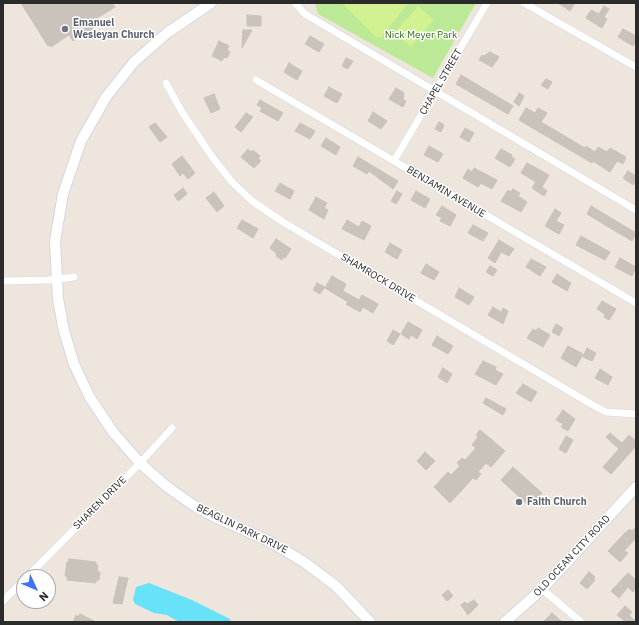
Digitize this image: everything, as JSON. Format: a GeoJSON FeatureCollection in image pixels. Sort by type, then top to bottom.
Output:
{"type":"FeatureCollection","features":[{"type":"Feature","properties":{"kind":"main road","name":"BEAGLIN PARK DRIVE"},"geometry":{"type":"LineString","coordinates":[[211,3],[173,28],[142,54],[114,85],[91,120],[73,159],[63,194],[55,241],[56,279],[64,331],[82,382],[105,422],[140,463],[166,486],[196,507],[269,541],[304,562],[336,586],[370,622]]}},
{"type":"Feature","properties":{"kind":"main road","name":"OLD OCEAN CITY ROAD"},"geometry":{"type":"LineString","coordinates":[[505,622],[542,589],[635,490]]}},
{"type":"Feature","properties":{"kind":"street"},"geometry":{"type":"LineString","coordinates":[[295,3],[305,14],[636,210]]}},
{"type":"Feature","properties":{"kind":"street","name":"CHAPEL STREET"},"geometry":{"type":"LineString","coordinates":[[394,161],[487,3]]}},
{"type":"Feature","properties":{"kind":"street"},"geometry":{"type":"LineString","coordinates":[[524,3],[636,67]]}},
{"type":"Feature","properties":{"kind":"street","name":"BENJAMIN AVENUE"},"geometry":{"type":"LineString","coordinates":[[256,80],[636,303]]}},
{"type":"Feature","properties":{"kind":"street","name":"SHAMROCK DRIVE"},"geometry":{"type":"LineString","coordinates":[[166,83],[182,112],[213,158],[232,182],[252,201],[283,222],[591,404],[606,412],[636,414]]}},
{"type":"Feature","properties":{"kind":"street"},"geometry":{"type":"LineString","coordinates":[[3,281],[74,277]]}},
{"type":"Feature","properties":{"kind":"street","name":"SHAREN DRIVE"},"geometry":{"type":"LineString","coordinates":[[35,569],[140,463],[172,428]]}},
{"type":"Feature","properties":{"kind":"street"},"geometry":{"type":"LineString","coordinates":[[3,601],[16,588]]}},
{"type":"Feature","properties":{"kind":"street"},"geometry":{"type":"LineString","coordinates":[[542,589],[581,622]]}},
{"type":"Feature","properties":{"kind":"green space","name":"Nick Meyer Park"},"geometry":{"type":"Polygon","coordinates":[[[315,3],[476,3],[433,78],[318,14],[315,3]]]}},
{"type":"Feature","properties":{"kind":"green space"},"geometry":{"type":"Polygon","coordinates":[[[342,3],[408,3],[382,37],[376,37],[342,3]]]}},
{"type":"Feature","properties":{"kind":"green space"},"geometry":{"type":"Polygon","coordinates":[[[418,6],[434,20],[411,47],[394,33],[418,6]]]}},
{"type":"Feature","properties":{"kind":"water"},"geometry":{"type":"Polygon","coordinates":[[[149,583],[192,600],[230,619],[231,622],[179,622],[167,615],[154,613],[135,604],[133,600],[136,587],[149,583]]]}},
{"type":"Feature","properties":{"kind":"building","name":"Emanuel Wesleyan Church"},"geometry":{"type":"Polygon","coordinates":[[[21,3],[112,3],[115,7],[97,18],[100,24],[73,41],[69,35],[51,47],[50,45],[48,46],[21,3]]]}},
{"type":"Feature","properties":{"kind":"building"},"geometry":{"type":"Polygon","coordinates":[[[558,3],[575,3],[570,11],[558,3]]]}},
{"type":"Feature","properties":{"kind":"building"},"geometry":{"type":"Polygon","coordinates":[[[604,6],[609,9],[604,17],[607,19],[602,28],[586,18],[591,10],[599,14],[604,6]]]}},
{"type":"Feature","properties":{"kind":"building"},"geometry":{"type":"Polygon","coordinates":[[[247,15],[261,16],[261,26],[247,26],[247,15]]]}},
{"type":"Feature","properties":{"kind":"building"},"geometry":{"type":"Polygon","coordinates":[[[623,29],[636,36],[636,42],[633,46],[618,37],[623,29]]]}},
{"type":"Feature","properties":{"kind":"building"},"geometry":{"type":"Polygon","coordinates":[[[243,30],[252,30],[242,48],[243,30]]]}},
{"type":"Feature","properties":{"kind":"building"},"geometry":{"type":"Polygon","coordinates":[[[310,36],[324,44],[319,52],[305,44],[310,36]]]}},
{"type":"Feature","properties":{"kind":"building"},"geometry":{"type":"Polygon","coordinates":[[[219,41],[229,46],[227,50],[230,52],[227,58],[224,57],[222,61],[212,56],[219,41]]]}},
{"type":"Feature","properties":{"kind":"building"},"geometry":{"type":"Polygon","coordinates":[[[490,52],[499,57],[492,67],[479,60],[482,55],[484,56],[490,52]]]}},
{"type":"Feature","properties":{"kind":"building"},"geometry":{"type":"Polygon","coordinates":[[[346,58],[353,61],[348,69],[342,66],[346,58]]]}},
{"type":"Feature","properties":{"kind":"building"},"geometry":{"type":"Polygon","coordinates":[[[289,63],[302,71],[297,80],[284,72],[289,63]]]}},
{"type":"Feature","properties":{"kind":"building"},"geometry":{"type":"Polygon","coordinates":[[[461,75],[513,106],[508,114],[456,84],[461,75]]]}},
{"type":"Feature","properties":{"kind":"building"},"geometry":{"type":"Polygon","coordinates":[[[546,79],[552,82],[548,89],[541,85],[546,79]]]}},
{"type":"Feature","properties":{"kind":"building"},"geometry":{"type":"Polygon","coordinates":[[[329,87],[342,94],[337,103],[324,96],[329,87]]]}},
{"type":"Feature","properties":{"kind":"building"},"geometry":{"type":"Polygon","coordinates":[[[396,88],[404,93],[403,100],[406,101],[403,107],[389,99],[396,88]]]}},
{"type":"Feature","properties":{"kind":"building"},"geometry":{"type":"Polygon","coordinates":[[[519,93],[524,96],[519,106],[514,102],[519,93]]]}},
{"type":"Feature","properties":{"kind":"building"},"geometry":{"type":"Polygon","coordinates":[[[214,94],[220,109],[211,113],[204,98],[214,94]]]}},
{"type":"Feature","properties":{"kind":"building"},"geometry":{"type":"Polygon","coordinates":[[[260,100],[283,113],[278,121],[260,111],[262,108],[257,105],[260,100]]]}},
{"type":"Feature","properties":{"kind":"building"},"geometry":{"type":"Polygon","coordinates":[[[526,108],[535,113],[538,108],[547,113],[541,122],[585,148],[586,146],[595,152],[598,147],[607,152],[610,148],[626,157],[623,164],[617,161],[610,172],[593,161],[592,163],[519,120],[526,108]]]}},
{"type":"Feature","properties":{"kind":"building"},"geometry":{"type":"Polygon","coordinates":[[[373,112],[387,121],[381,129],[368,121],[373,112]]]}},
{"type":"Feature","properties":{"kind":"building"},"geometry":{"type":"Polygon","coordinates":[[[246,113],[253,117],[241,132],[235,127],[246,113]]]}},
{"type":"Feature","properties":{"kind":"building"},"geometry":{"type":"Polygon","coordinates":[[[439,122],[444,125],[441,132],[435,129],[439,122]]]}},
{"type":"Feature","properties":{"kind":"building"},"geometry":{"type":"Polygon","coordinates":[[[155,123],[167,137],[160,142],[149,127],[155,123]]]}},
{"type":"Feature","properties":{"kind":"building"},"geometry":{"type":"Polygon","coordinates":[[[300,123],[315,131],[310,139],[295,131],[300,123]]]}},
{"type":"Feature","properties":{"kind":"building"},"geometry":{"type":"Polygon","coordinates":[[[465,128],[474,133],[469,142],[460,137],[465,128]]]}},
{"type":"Feature","properties":{"kind":"building"},"geometry":{"type":"Polygon","coordinates":[[[326,138],[340,147],[336,155],[321,146],[326,138]]]}},
{"type":"Feature","properties":{"kind":"building"},"geometry":{"type":"Polygon","coordinates":[[[429,146],[443,154],[438,162],[424,155],[429,146]]]}},
{"type":"Feature","properties":{"kind":"building"},"geometry":{"type":"Polygon","coordinates":[[[248,149],[251,152],[253,150],[260,156],[258,158],[261,161],[254,168],[241,157],[248,149]]]}},
{"type":"Feature","properties":{"kind":"building"},"geometry":{"type":"Polygon","coordinates":[[[501,149],[512,155],[511,157],[515,159],[510,167],[495,158],[501,149]]]}},
{"type":"Feature","properties":{"kind":"building"},"geometry":{"type":"Polygon","coordinates":[[[182,156],[195,173],[188,179],[183,173],[180,176],[172,164],[182,156]]]}},
{"type":"Feature","properties":{"kind":"building"},"geometry":{"type":"Polygon","coordinates":[[[358,157],[398,181],[393,189],[369,171],[367,174],[353,166],[358,157]]]}},
{"type":"Feature","properties":{"kind":"building"},"geometry":{"type":"Polygon","coordinates":[[[527,163],[549,175],[542,187],[547,191],[544,196],[532,188],[536,182],[521,173],[527,163]]]}},
{"type":"Feature","properties":{"kind":"building"},"geometry":{"type":"Polygon","coordinates":[[[474,168],[497,180],[492,189],[481,183],[478,187],[463,178],[468,169],[472,172],[474,168]]]}},
{"type":"Feature","properties":{"kind":"building"},"geometry":{"type":"Polygon","coordinates":[[[628,171],[636,176],[636,180],[633,185],[623,178],[628,171]]]}},
{"type":"Feature","properties":{"kind":"building"},"geometry":{"type":"Polygon","coordinates":[[[280,183],[294,191],[290,199],[275,191],[280,183]]]}},
{"type":"Feature","properties":{"kind":"building"},"geometry":{"type":"Polygon","coordinates":[[[183,188],[187,194],[178,201],[174,195],[183,188]]]}},
{"type":"Feature","properties":{"kind":"building"},"geometry":{"type":"Polygon","coordinates":[[[513,189],[520,193],[518,196],[527,202],[521,212],[501,201],[508,190],[511,192],[513,189]]]}},
{"type":"Feature","properties":{"kind":"building"},"geometry":{"type":"Polygon","coordinates":[[[397,191],[402,194],[396,204],[391,201],[397,191]]]}},
{"type":"Feature","properties":{"kind":"building"},"geometry":{"type":"Polygon","coordinates":[[[416,191],[430,199],[425,208],[411,200],[416,191]]]}},
{"type":"Feature","properties":{"kind":"building"},"geometry":{"type":"Polygon","coordinates":[[[214,192],[224,206],[217,212],[206,198],[214,192]]]}},
{"type":"Feature","properties":{"kind":"building"},"geometry":{"type":"Polygon","coordinates":[[[316,197],[327,203],[324,208],[328,210],[324,219],[309,210],[316,197]]]}},
{"type":"Feature","properties":{"kind":"building"},"geometry":{"type":"Polygon","coordinates":[[[442,206],[456,215],[450,226],[440,221],[442,218],[436,215],[442,206]]]}},
{"type":"Feature","properties":{"kind":"building"},"geometry":{"type":"Polygon","coordinates":[[[591,206],[636,233],[632,241],[587,214],[591,206]]]}},
{"type":"Feature","properties":{"kind":"building"},"geometry":{"type":"Polygon","coordinates":[[[555,209],[561,213],[556,221],[564,225],[559,234],[545,226],[555,209]]]}},
{"type":"Feature","properties":{"kind":"building"},"geometry":{"type":"Polygon","coordinates":[[[242,220],[258,229],[253,238],[237,228],[242,220]]]}},
{"type":"Feature","properties":{"kind":"building"},"geometry":{"type":"Polygon","coordinates":[[[347,220],[359,227],[362,221],[371,226],[364,240],[342,229],[347,220]]]}},
{"type":"Feature","properties":{"kind":"building"},"geometry":{"type":"Polygon","coordinates":[[[473,225],[488,233],[483,241],[468,233],[473,225]]]}},
{"type":"Feature","properties":{"kind":"building"},"geometry":{"type":"Polygon","coordinates":[[[581,236],[610,252],[605,260],[576,245],[581,236]]]}},
{"type":"Feature","properties":{"kind":"building"},"geometry":{"type":"Polygon","coordinates":[[[276,239],[291,249],[282,260],[276,256],[277,254],[270,248],[276,239]]]}},
{"type":"Feature","properties":{"kind":"building"},"geometry":{"type":"Polygon","coordinates":[[[499,240],[514,249],[509,256],[501,252],[495,263],[488,258],[499,240]]]}},
{"type":"Feature","properties":{"kind":"building"},"geometry":{"type":"Polygon","coordinates":[[[390,243],[402,250],[397,259],[385,252],[390,243]]]}},
{"type":"Feature","properties":{"kind":"building"},"geometry":{"type":"Polygon","coordinates":[[[620,258],[636,267],[632,276],[615,267],[620,258]]]}},
{"type":"Feature","properties":{"kind":"building"},"geometry":{"type":"Polygon","coordinates":[[[531,259],[546,267],[540,276],[526,267],[531,259]]]}},
{"type":"Feature","properties":{"kind":"building"},"geometry":{"type":"Polygon","coordinates":[[[426,264],[439,272],[434,280],[421,273],[426,264]]]}},
{"type":"Feature","properties":{"kind":"building"},"geometry":{"type":"Polygon","coordinates":[[[490,266],[497,270],[493,276],[486,272],[490,266]]]}},
{"type":"Feature","properties":{"kind":"building"},"geometry":{"type":"Polygon","coordinates":[[[557,274],[571,283],[567,291],[552,282],[557,274]]]}},
{"type":"Feature","properties":{"kind":"building"},"geometry":{"type":"Polygon","coordinates":[[[332,276],[346,284],[343,291],[359,300],[362,295],[378,304],[373,313],[363,307],[360,312],[346,304],[348,302],[325,288],[332,276]]]}},
{"type":"Feature","properties":{"kind":"building"},"geometry":{"type":"Polygon","coordinates":[[[317,283],[325,287],[320,294],[313,290],[317,283]]]}},
{"type":"Feature","properties":{"kind":"building"},"geometry":{"type":"Polygon","coordinates":[[[459,288],[474,297],[469,305],[455,297],[459,288]]]}},
{"type":"Feature","properties":{"kind":"building"},"geometry":{"type":"Polygon","coordinates":[[[602,301],[616,309],[609,320],[604,317],[605,314],[597,309],[602,301]]]}},
{"type":"Feature","properties":{"kind":"building"},"geometry":{"type":"Polygon","coordinates":[[[493,307],[501,312],[503,308],[508,311],[503,324],[488,315],[493,307]]]}},
{"type":"Feature","properties":{"kind":"building"},"geometry":{"type":"Polygon","coordinates":[[[408,322],[422,330],[417,339],[411,335],[409,339],[401,334],[408,322]]]}},
{"type":"Feature","properties":{"kind":"building"},"geometry":{"type":"Polygon","coordinates":[[[556,324],[563,328],[559,336],[552,332],[556,324]]]}},
{"type":"Feature","properties":{"kind":"building"},"geometry":{"type":"Polygon","coordinates":[[[538,328],[550,335],[543,347],[527,338],[533,329],[536,331],[538,328]]]}},
{"type":"Feature","properties":{"kind":"building"},"geometry":{"type":"Polygon","coordinates":[[[393,330],[400,334],[393,345],[387,341],[393,330]]]}},
{"type":"Feature","properties":{"kind":"building"},"geometry":{"type":"Polygon","coordinates":[[[437,336],[453,346],[448,354],[432,345],[437,336]]]}},
{"type":"Feature","properties":{"kind":"building"},"geometry":{"type":"Polygon","coordinates":[[[568,346],[583,354],[576,367],[561,358],[568,346]]]}},
{"type":"Feature","properties":{"kind":"building"},"geometry":{"type":"Polygon","coordinates":[[[587,348],[596,353],[592,361],[583,357],[587,348]]]}},
{"type":"Feature","properties":{"kind":"building"},"geometry":{"type":"Polygon","coordinates":[[[483,361],[496,367],[495,370],[503,374],[496,385],[475,374],[483,361]]]}},
{"type":"Feature","properties":{"kind":"building"},"geometry":{"type":"Polygon","coordinates":[[[443,368],[452,374],[447,383],[438,377],[443,368]]]}},
{"type":"Feature","properties":{"kind":"building"},"geometry":{"type":"Polygon","coordinates":[[[600,369],[612,377],[608,385],[595,378],[600,369]]]}},
{"type":"Feature","properties":{"kind":"building"},"geometry":{"type":"Polygon","coordinates":[[[523,384],[537,392],[531,402],[516,393],[523,384]]]}},
{"type":"Feature","properties":{"kind":"building"},"geometry":{"type":"Polygon","coordinates":[[[486,398],[506,409],[503,415],[483,403],[486,398]]]}},
{"type":"Feature","properties":{"kind":"building"},"geometry":{"type":"Polygon","coordinates":[[[563,410],[575,419],[568,431],[561,427],[563,424],[556,420],[563,410]]]}},
{"type":"Feature","properties":{"kind":"building"},"geometry":{"type":"Polygon","coordinates":[[[480,430],[505,451],[491,467],[486,463],[478,472],[481,474],[476,480],[473,478],[450,503],[434,487],[448,472],[451,475],[460,466],[457,463],[462,458],[465,460],[476,448],[472,445],[478,437],[476,435],[480,430]]]}},
{"type":"Feature","properties":{"kind":"building"},"geometry":{"type":"Polygon","coordinates":[[[610,433],[622,443],[629,435],[636,441],[636,446],[611,474],[603,467],[619,449],[606,437],[610,433]]]}},
{"type":"Feature","properties":{"kind":"building"},"geometry":{"type":"Polygon","coordinates":[[[566,436],[573,440],[566,453],[559,449],[566,436]]]}},
{"type":"Feature","properties":{"kind":"building"},"geometry":{"type":"Polygon","coordinates":[[[425,452],[435,461],[426,470],[417,461],[425,452]]]}},
{"type":"Feature","properties":{"kind":"building"},"geometry":{"type":"Polygon","coordinates":[[[513,467],[542,493],[529,506],[501,480],[513,467]]]}},
{"type":"Feature","properties":{"kind":"building"},"geometry":{"type":"Polygon","coordinates":[[[636,527],[636,538],[624,551],[628,553],[620,562],[608,551],[625,533],[630,529],[632,531],[636,527]]]}},
{"type":"Feature","properties":{"kind":"building"},"geometry":{"type":"Polygon","coordinates":[[[69,559],[96,562],[96,565],[98,565],[97,572],[100,572],[99,580],[96,580],[96,583],[67,580],[67,576],[65,576],[67,562],[69,562],[69,559]]]}},
{"type":"Feature","properties":{"kind":"building"},"geometry":{"type":"Polygon","coordinates":[[[589,572],[595,577],[593,578],[595,580],[587,589],[580,583],[589,572]]]}},
{"type":"Feature","properties":{"kind":"building"},"geometry":{"type":"Polygon","coordinates":[[[628,573],[636,580],[636,588],[633,592],[628,587],[619,598],[611,591],[628,573]]]}},
{"type":"Feature","properties":{"kind":"building"},"geometry":{"type":"Polygon","coordinates":[[[119,577],[128,578],[122,604],[113,603],[119,577]]]}},
{"type":"Feature","properties":{"kind":"building"},"geometry":{"type":"Polygon","coordinates":[[[448,590],[453,596],[447,601],[442,595],[448,590]]]}},
{"type":"Feature","properties":{"kind":"building"},"geometry":{"type":"Polygon","coordinates":[[[474,600],[478,605],[468,615],[461,605],[465,602],[467,604],[474,600]]]}},
{"type":"Feature","properties":{"kind":"building"},"geometry":{"type":"Polygon","coordinates":[[[625,606],[632,612],[629,615],[636,622],[626,622],[617,615],[625,606]]]}},
{"type":"Feature","properties":{"kind":"building"},"geometry":{"type":"Polygon","coordinates":[[[552,613],[562,622],[543,622],[552,613]]]}},
{"type":"Feature","properties":{"kind":"building"},"geometry":{"type":"Polygon","coordinates":[[[80,614],[96,622],[73,622],[76,615],[78,617],[80,614]]]}},
{"type":"Feature","properties":{"kind":"place","name":"Emanuel Wesleyan Church"},"geometry":{"type":"Point","coordinates":[65,29]}},
{"type":"Feature","properties":{"kind":"place","name":"Faith Church"},"geometry":{"type":"Point","coordinates":[519,502]}}]}
